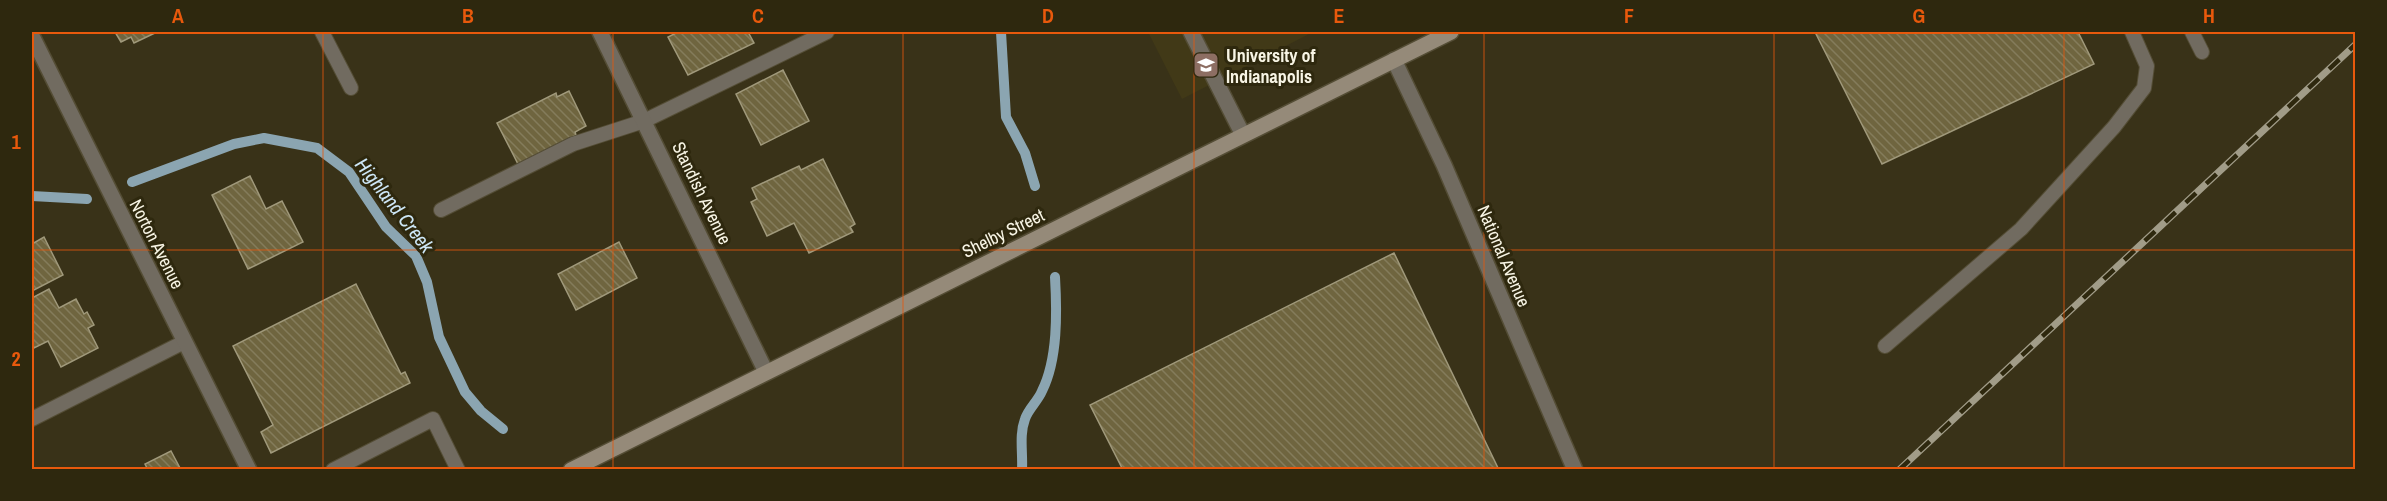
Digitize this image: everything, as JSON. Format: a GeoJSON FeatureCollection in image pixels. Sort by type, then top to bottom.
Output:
{"type":"FeatureCollection","features":[{"type":"Feature","properties":{"kind":"main road","name":"Shelby Street"},"geometry":{"type":"LineString","coordinates":[[571,470],[1451,32]]}},
{"type":"Feature","properties":{"kind":"street","name":"Standish Avenue"},"geometry":{"type":"LineString","coordinates":[[600,32],[766,372]]}},
{"type":"Feature","properties":{"kind":"street"},"geometry":{"type":"LineString","coordinates":[[1191,32],[1244,135]]}},
{"type":"Feature","properties":{"kind":"street","name":"Norton Avenue"},"geometry":{"type":"LineString","coordinates":[[32,36],[249,470]]}},
{"type":"Feature","properties":{"kind":"street","name":"National Avenue"},"geometry":{"type":"LineString","coordinates":[[1394,60],[1444,165],[1575,470]]}},
{"type":"Feature","properties":{"kind":"lane"},"geometry":{"type":"LineString","coordinates":[[322,32],[351,88]]}},
{"type":"Feature","properties":{"kind":"lane"},"geometry":{"type":"LineString","coordinates":[[441,210],[573,144],[644,121],[827,32]]}},
{"type":"Feature","properties":{"kind":"lane"},"geometry":{"type":"LineString","coordinates":[[1885,346],[2021,229],[2114,127],[2144,88],[2147,66],[2132,32]]}},
{"type":"Feature","properties":{"kind":"lane"},"geometry":{"type":"LineString","coordinates":[[2192,32],[2202,52]]}},
{"type":"Feature","properties":{"kind":"lane"},"geometry":{"type":"LineString","coordinates":[[32,419],[184,342]]}},
{"type":"Feature","properties":{"kind":"lane"},"geometry":{"type":"LineString","coordinates":[[333,470],[433,419],[458,470]]}},
{"type":"Feature","properties":{"kind":"shaded area","name":"University of Indianapolis"},"geometry":{"type":"Polygon","coordinates":[[[1148,32],[1313,32],[1182,99],[1148,32]]]}},
{"type":"Feature","properties":{"kind":"building"},"geometry":{"type":"Polygon","coordinates":[[[115,32],[157,32],[134,43],[131,37],[121,42],[115,32]]]}},
{"type":"Feature","properties":{"kind":"building"},"geometry":{"type":"Polygon","coordinates":[[[678,32],[748,32],[754,43],[688,75],[668,37],[678,32]]]}},
{"type":"Feature","properties":{"kind":"building"},"geometry":{"type":"Polygon","coordinates":[[[1815,32],[2078,32],[2094,64],[1882,164],[1815,32]]]}},
{"type":"Feature","properties":{"kind":"building"},"geometry":{"type":"Polygon","coordinates":[[[783,70],[809,121],[761,145],[736,94],[783,70]]]}},
{"type":"Feature","properties":{"kind":"building"},"geometry":{"type":"Polygon","coordinates":[[[569,91],[586,126],[575,132],[576,135],[518,164],[497,123],[556,93],[557,97],[569,91]]]}},
{"type":"Feature","properties":{"kind":"building"},"geometry":{"type":"Polygon","coordinates":[[[823,159],[855,224],[850,227],[853,232],[809,253],[794,223],[767,236],[751,202],[757,199],[752,188],[799,166],[801,170],[823,159]]]}},
{"type":"Feature","properties":{"kind":"building"},"geometry":{"type":"Polygon","coordinates":[[[250,176],[266,209],[282,201],[303,242],[248,269],[212,195],[250,176]]]}},
{"type":"Feature","properties":{"kind":"building"},"geometry":{"type":"Polygon","coordinates":[[[44,237],[63,275],[32,291],[32,244],[44,237]]]}},
{"type":"Feature","properties":{"kind":"building"},"geometry":{"type":"Polygon","coordinates":[[[619,242],[637,278],[576,310],[558,274],[619,242]]]}},
{"type":"Feature","properties":{"kind":"building"},"geometry":{"type":"Polygon","coordinates":[[[1394,253],[1499,470],[1123,470],[1090,405],[1394,253]]]}},
{"type":"Feature","properties":{"kind":"building"},"geometry":{"type":"Polygon","coordinates":[[[356,284],[401,374],[405,372],[410,383],[271,453],[261,432],[273,425],[233,346],[356,284]]]}},
{"type":"Feature","properties":{"kind":"building"},"geometry":{"type":"Polygon","coordinates":[[[49,289],[59,308],[76,299],[84,314],[87,312],[94,325],[88,328],[98,348],[61,367],[48,341],[34,348],[32,342],[32,298],[49,289]]]}},
{"type":"Feature","properties":{"kind":"building"},"geometry":{"type":"Polygon","coordinates":[[[171,451],[181,470],[148,470],[145,464],[171,451]]]}},
{"type":"Feature","properties":{"kind":"waterway"},"geometry":{"type":"LineString","coordinates":[[1001,32],[1006,117],[1025,153],[1035,186]]}},
{"type":"Feature","properties":{"kind":"waterway","name":"Highland Creek"},"geometry":{"type":"LineString","coordinates":[[132,182],[234,144],[264,138],[317,148],[349,172],[386,227],[416,256],[427,282],[439,337],[465,392],[481,411],[503,429]]}},
{"type":"Feature","properties":{"kind":"waterway","name":"Highland Creek"},"geometry":{"type":"LineString","coordinates":[[32,196],[87,199]]}},
{"type":"Feature","properties":{"kind":"waterway"},"geometry":{"type":"LineString","coordinates":[[1022,470],[1023,425],[1026,415],[1040,395],[1054,350],[1055,277]]}},
{"type":"Feature","properties":{"kind":"railway"},"geometry":{"type":"LineString","coordinates":[[1899,470],[2356,44]]}},
{"type":"Feature","properties":{"kind":"place","name":"University of Indianapolis"},"geometry":{"type":"Point","coordinates":[1206,65]}}]}
